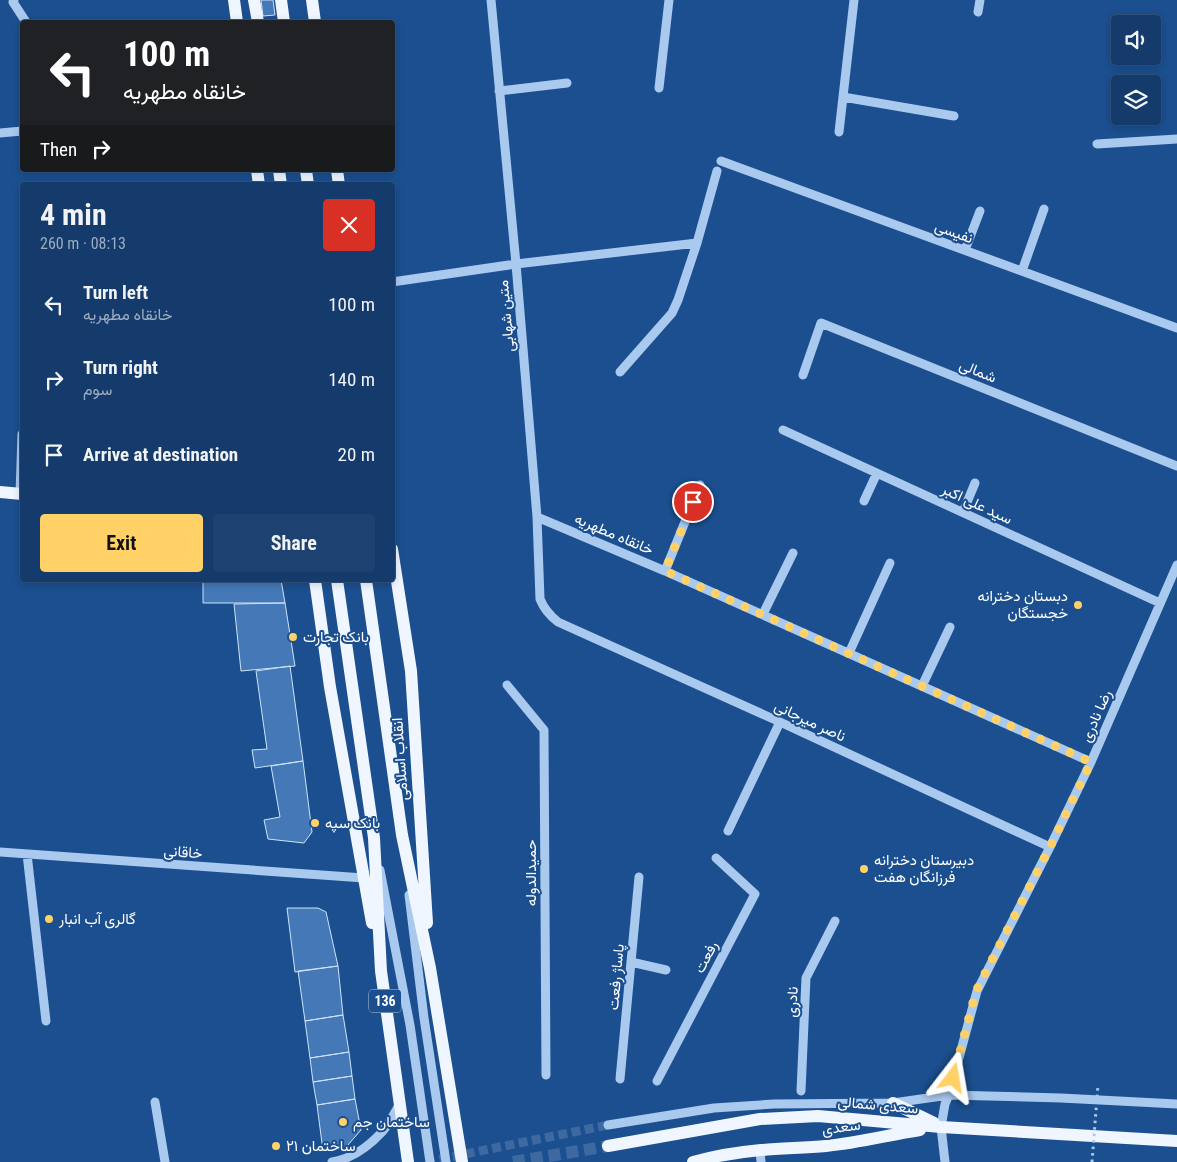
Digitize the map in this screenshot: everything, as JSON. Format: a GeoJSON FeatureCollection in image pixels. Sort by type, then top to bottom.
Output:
{"type":"FeatureCollection","features":[{"type":"Feature","properties":{"kind":"main road"},"geometry":{"type":"LineString","coordinates":[[234,0],[237,20]]}},
{"type":"Feature","properties":{"kind":"main road"},"geometry":{"type":"LineString","coordinates":[[254,0],[258,20]]}},
{"type":"Feature","properties":{"kind":"main road"},"geometry":{"type":"LineString","coordinates":[[281,0],[284,20]]}},
{"type":"Feature","properties":{"kind":"main road"},"geometry":{"type":"LineString","coordinates":[[312,0],[315,20]]}},
{"type":"Feature","properties":{"kind":"main road"},"geometry":{"type":"LineString","coordinates":[[0,492],[20,494]]}},
{"type":"Feature","properties":{"kind":"main road","name":"انقلاب اسلامی"},"geometry":{"type":"LineString","coordinates":[[395,568],[411,671],[430,968]]}},
{"type":"Feature","properties":{"kind":"main road"},"geometry":{"type":"LineString","coordinates":[[315,582],[330,687],[381,971]]}},
{"type":"Feature","properties":{"kind":"main road","name":"136"},"geometry":{"type":"LineString","coordinates":[[337,582],[374,838],[381,971],[408,1162]]}},
{"type":"Feature","properties":{"kind":"main road","name":"انقلاب اسلامی"},"geometry":{"type":"LineString","coordinates":[[366,582],[402,835],[430,968],[462,1162]]}},
{"type":"Feature","properties":{"kind":"main road"},"geometry":{"type":"LineString","coordinates":[[894,1103],[941,1127]]}},
{"type":"Feature","properties":{"kind":"main road","name":"سعدی شمالی"},"geometry":{"type":"LineString","coordinates":[[608,1146],[760,1119],[818,1116],[941,1127],[1177,1141]]}},
{"type":"Feature","properties":{"kind":"main road","name":"سعدی"},"geometry":{"type":"LineString","coordinates":[[693,1162],[715,1156],[761,1156],[864,1141],[941,1127]]}},
{"type":"Feature","properties":{"kind":"street"},"geometry":{"type":"LineString","coordinates":[[14,0],[13,2],[25,20]]}},
{"type":"Feature","properties":{"kind":"street","name":"متین شهابی"},"geometry":{"type":"LineString","coordinates":[[490,0],[516,264],[537,517],[540,598],[544,608],[558,622]]}},
{"type":"Feature","properties":{"kind":"street"},"geometry":{"type":"LineString","coordinates":[[659,88],[669,0]]}},
{"type":"Feature","properties":{"kind":"street"},"geometry":{"type":"LineString","coordinates":[[839,132],[854,0]]}},
{"type":"Feature","properties":{"kind":"street"},"geometry":{"type":"LineString","coordinates":[[978,12],[980,0]]}},
{"type":"Feature","properties":{"kind":"street"},"geometry":{"type":"LineString","coordinates":[[499,91],[567,83]]}},
{"type":"Feature","properties":{"kind":"street"},"geometry":{"type":"LineString","coordinates":[[843,97],[954,116]]}},
{"type":"Feature","properties":{"kind":"street"},"geometry":{"type":"LineString","coordinates":[[0,133],[20,131]]}},
{"type":"Feature","properties":{"kind":"street"},"geometry":{"type":"LineString","coordinates":[[1097,144],[1177,139]]}},
{"type":"Feature","properties":{"kind":"street","name":"نفیسی"},"geometry":{"type":"LineString","coordinates":[[721,162],[1177,328]]}},
{"type":"Feature","properties":{"kind":"street"},"geometry":{"type":"LineString","coordinates":[[620,372],[672,313],[678,300],[717,171]]}},
{"type":"Feature","properties":{"kind":"street"},"geometry":{"type":"LineString","coordinates":[[1022,271],[1044,209]]}},
{"type":"Feature","properties":{"kind":"street"},"geometry":{"type":"LineString","coordinates":[[965,250],[980,210]]}},
{"type":"Feature","properties":{"kind":"street"},"geometry":{"type":"LineString","coordinates":[[395,282],[516,264],[696,243]]}},
{"type":"Feature","properties":{"kind":"street","name":"شمالی"},"geometry":{"type":"LineString","coordinates":[[803,375],[821,323],[1177,466]]}},
{"type":"Feature","properties":{"kind":"street","name":"سید علی اکبر"},"geometry":{"type":"LineString","coordinates":[[783,430],[1160,603]]}},
{"type":"Feature","properties":{"kind":"street"},"geometry":{"type":"LineString","coordinates":[[864,501],[878,474]]}},
{"type":"Feature","properties":{"kind":"street"},"geometry":{"type":"LineString","coordinates":[[963,512],[976,483]]}},
{"type":"Feature","properties":{"kind":"street"},"geometry":{"type":"LineString","coordinates":[[665,571],[700,485]]}},
{"type":"Feature","properties":{"kind":"street","name":"خانقاه مطهریه"},"geometry":{"type":"LineString","coordinates":[[537,517],[665,571],[1091,762]]}},
{"type":"Feature","properties":{"kind":"street"},"geometry":{"type":"LineString","coordinates":[[762,614],[793,553]]}},
{"type":"Feature","properties":{"kind":"street"},"geometry":{"type":"LineString","coordinates":[[849,653],[890,563]]}},
{"type":"Feature","properties":{"kind":"street","name":"رضا نادری"},"geometry":{"type":"LineString","coordinates":[[945,1162],[941,1127],[945,1104],[976,991],[1050,847],[1091,762],[1177,564]]}},
{"type":"Feature","properties":{"kind":"street","name":"ناصر میرجانی"},"geometry":{"type":"LineString","coordinates":[[558,622],[1050,847]]}},
{"type":"Feature","properties":{"kind":"street"},"geometry":{"type":"LineString","coordinates":[[922,686],[950,627]]}},
{"type":"Feature","properties":{"kind":"street","name":"حمیدالدوله"},"geometry":{"type":"LineString","coordinates":[[507,685],[544,730],[546,1075]]}},
{"type":"Feature","properties":{"kind":"street"},"geometry":{"type":"LineString","coordinates":[[728,830],[780,722]]}},
{"type":"Feature","properties":{"kind":"street"},"geometry":{"type":"LineString","coordinates":[[402,835],[424,1018],[446,1162]]}},
{"type":"Feature","properties":{"kind":"street"},"geometry":{"type":"LineString","coordinates":[[374,838],[410,1025],[430,1162]]}},
{"type":"Feature","properties":{"kind":"street","name":"خاقانی"},"geometry":{"type":"LineString","coordinates":[[0,852],[364,878]]}},
{"type":"Feature","properties":{"kind":"street"},"geometry":{"type":"LineString","coordinates":[[27,854],[46,1021]]}},
{"type":"Feature","properties":{"kind":"street","name":"رفعت"},"geometry":{"type":"LineString","coordinates":[[657,1081],[755,894],[716,858]]}},
{"type":"Feature","properties":{"kind":"street","name":"پاساژ رفعت"},"geometry":{"type":"LineString","coordinates":[[620,1079],[639,877]]}},
{"type":"Feature","properties":{"kind":"street","name":"نادری"},"geometry":{"type":"LineString","coordinates":[[801,1091],[806,978],[835,921]]}},
{"type":"Feature","properties":{"kind":"street"},"geometry":{"type":"LineString","coordinates":[[631,962],[666,970]]}},
{"type":"Feature","properties":{"kind":"street"},"geometry":{"type":"LineString","coordinates":[[608,1125],[714,1108],[753,1105],[894,1103],[949,1095],[1177,1104]]}},
{"type":"Feature","properties":{"kind":"street"},"geometry":{"type":"LineString","coordinates":[[155,1102],[165,1162]]}},
{"type":"Feature","properties":{"kind":"street"},"geometry":{"type":"LineString","coordinates":[[332,1162],[346,1159],[371,1142],[382,1132],[399,1105]]}},
{"type":"Feature","properties":{"kind":"path"},"geometry":{"type":"LineString","coordinates":[[1092,1162],[1098,1085]]}},
{"type":"Feature","properties":{"kind":"building"},"geometry":{"type":"Polygon","coordinates":[[[261,0],[273,0],[275,15],[263,16],[261,0]]]}},
{"type":"Feature","properties":{"kind":"building"},"geometry":{"type":"Polygon","coordinates":[[[203,582],[281,582],[285,603],[203,603],[203,582]]]}},
{"type":"Feature","properties":{"kind":"building"},"geometry":{"type":"Polygon","coordinates":[[[285,603],[295,666],[241,671],[234,604],[285,603]]]}},
{"type":"Feature","properties":{"kind":"building"},"geometry":{"type":"Polygon","coordinates":[[[290,666],[303,761],[255,768],[252,750],[267,749],[256,671],[290,666]]]}},
{"type":"Feature","properties":{"kind":"building"},"geometry":{"type":"Polygon","coordinates":[[[303,761],[312,832],[304,843],[268,839],[264,820],[280,817],[271,766],[303,761]]]}},
{"type":"Feature","properties":{"kind":"building"},"geometry":{"type":"Polygon","coordinates":[[[287,908],[318,908],[326,912],[338,966],[295,972],[287,908]]]}},
{"type":"Feature","properties":{"kind":"building"},"geometry":{"type":"Polygon","coordinates":[[[338,966],[343,1015],[305,1021],[298,971],[338,966]]]}},
{"type":"Feature","properties":{"kind":"building"},"geometry":{"type":"Polygon","coordinates":[[[343,1015],[349,1052],[310,1058],[305,1021],[343,1015]]]}},
{"type":"Feature","properties":{"kind":"building"},"geometry":{"type":"Polygon","coordinates":[[[349,1052],[352,1076],[313,1082],[310,1058],[349,1052]]]}},
{"type":"Feature","properties":{"kind":"building"},"geometry":{"type":"Polygon","coordinates":[[[352,1076],[355,1099],[317,1105],[313,1082],[352,1076]]]}},
{"type":"Feature","properties":{"kind":"building"},"geometry":{"type":"Polygon","coordinates":[[[355,1099],[361,1130],[347,1146],[323,1151],[317,1105],[355,1099]]]}},
{"type":"Feature","properties":{"kind":"tunnel"},"geometry":{"type":"LineString","coordinates":[[426,1162],[608,1125]]}},
{"type":"Feature","properties":{"kind":"tunnel"},"geometry":{"type":"LineString","coordinates":[[513,1162],[608,1146]]}},
{"type":"Feature","properties":{"kind":"place","name":"دبستان دخترانه خجستگان"},"geometry":{"type":"Point","coordinates":[1078,605]}},
{"type":"Feature","properties":{"kind":"place","name":"بانک تجارت"},"geometry":{"type":"Point","coordinates":[293,637]}},
{"type":"Feature","properties":{"kind":"place","name":"بانک سپه"},"geometry":{"type":"Point","coordinates":[315,823]}},
{"type":"Feature","properties":{"kind":"place","name":"دبیرستان دخترانه فرزانگان هفت"},"geometry":{"type":"Point","coordinates":[864,869]}},
{"type":"Feature","properties":{"kind":"place","name":"گالری آب انبار"},"geometry":{"type":"Point","coordinates":[49,919]}},
{"type":"Feature","properties":{"kind":"place","name":"ساختمان جم"},"geometry":{"type":"Point","coordinates":[343,1122]}},
{"type":"Feature","properties":{"kind":"place","name":"ساختمان ۲۱"},"geometry":{"type":"Point","coordinates":[276,1146]}},
{"type":"Feature","properties":{"kind":"route"},"geometry":{"type":"LineString","coordinates":[[693,502],[665,571],[1091,762],[1050,847],[976,991],[953,1078]]}}]}
